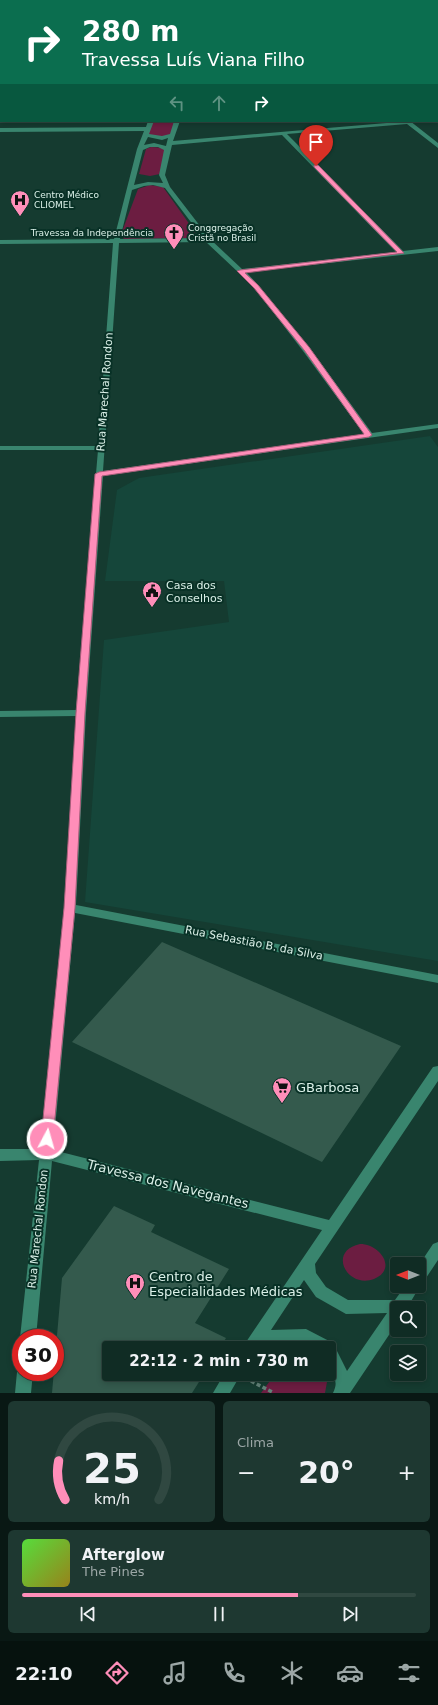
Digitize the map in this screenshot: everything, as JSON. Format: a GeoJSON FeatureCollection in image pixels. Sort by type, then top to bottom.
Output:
{"type":"FeatureCollection","features":[{"type":"Feature","properties":{"kind":"street","name":"Rua Marechal Rondon"},"geometry":{"type":"LineString","coordinates":[[29,1329],[70,908],[80,713],[102,448],[116,242],[130,189],[141,176],[140,149],[151,122]]}},
{"type":"Feature","properties":{"kind":"street"},"geometry":{"type":"LineString","coordinates":[[177,122],[167,150],[162,175],[167,187],[208,240],[256,286],[306,348],[369,435]]}},
{"type":"Feature","properties":{"kind":"street"},"geometry":{"type":"LineString","coordinates":[[170,143],[408,122],[438,146]]}},
{"type":"Feature","properties":{"kind":"street"},"geometry":{"type":"LineString","coordinates":[[0,130],[148,132],[162,138],[172,135]]}},
{"type":"Feature","properties":{"kind":"street"},"geometry":{"type":"LineString","coordinates":[[284,134],[401,253]]}},
{"type":"Feature","properties":{"kind":"street"},"geometry":{"type":"LineString","coordinates":[[140,149],[144,146],[153,145],[167,148],[167,150]]}},
{"type":"Feature","properties":{"kind":"street"},"geometry":{"type":"LineString","coordinates":[[141,176],[162,175]]}},
{"type":"Feature","properties":{"kind":"street"},"geometry":{"type":"LineString","coordinates":[[130,189],[140,184],[151,183],[167,187]]}},
{"type":"Feature","properties":{"kind":"street","name":"Travessa da Independência"},"geometry":{"type":"LineString","coordinates":[[0,242],[208,240]]}},
{"type":"Feature","properties":{"kind":"street"},"geometry":{"type":"LineString","coordinates":[[240,271],[438,249]]}},
{"type":"Feature","properties":{"kind":"street"},"geometry":{"type":"LineString","coordinates":[[99,474],[438,426]]}},
{"type":"Feature","properties":{"kind":"street"},"geometry":{"type":"LineString","coordinates":[[0,448],[102,448]]}},
{"type":"Feature","properties":{"kind":"street"},"geometry":{"type":"LineString","coordinates":[[0,714],[80,713]]}},
{"type":"Feature","properties":{"kind":"street","name":"Rua Sebastião B. da Silva"},"geometry":{"type":"LineString","coordinates":[[70,908],[438,978]]}},
{"type":"Feature","properties":{"kind":"street"},"geometry":{"type":"LineString","coordinates":[[255,1341],[438,1071]]}},
{"type":"Feature","properties":{"kind":"street","name":"Travessa dos Navegantes"},"geometry":{"type":"LineString","coordinates":[[0,1155],[46,1154],[333,1227]]}},
{"type":"Feature","properties":{"kind":"street"},"geometry":{"type":"LineString","coordinates":[[426,1266],[438,1248]]}},
{"type":"Feature","properties":{"kind":"street"},"geometry":{"type":"LineString","coordinates":[[308,1263],[309,1275],[320,1292],[346,1307],[390,1308]]}},
{"type":"Feature","properties":{"kind":"street"},"geometry":{"type":"LineString","coordinates":[[342,1391],[390,1320]]}},
{"type":"Feature","properties":{"kind":"street"},"geometry":{"type":"LineString","coordinates":[[263,1341],[272,1336],[306,1336],[315,1341]]}},
{"type":"Feature","properties":{"kind":"street"},"geometry":{"type":"LineString","coordinates":[[336,1364],[343,1380],[342,1391]]}},
{"type":"Feature","properties":{"kind":"street"},"geometry":{"type":"LineString","coordinates":[[23,1393],[24,1381]]}},
{"type":"Feature","properties":{"kind":"street"},"geometry":{"type":"LineString","coordinates":[[221,1393],[234,1381]]}},
{"type":"Feature","properties":{"kind":"path"},"geometry":{"type":"LineString","coordinates":[[250,1381],[274,1393]]}},
{"type":"Feature","properties":{"kind":"shaded area"},"geometry":{"type":"Polygon","coordinates":[[[150,122],[176,122],[171,135],[165,137],[147,136],[150,122]]]}},
{"type":"Feature","properties":{"kind":"shaded area"},"geometry":{"type":"Polygon","coordinates":[[[151,147],[165,148],[160,174],[150,176],[139,174],[146,149],[151,147]]]}},
{"type":"Feature","properties":{"kind":"shaded area"},"geometry":{"type":"Polygon","coordinates":[[[150,185],[163,187],[195,232],[194,236],[186,238],[125,239],[120,237],[138,189],[150,185]]]}},
{"type":"Feature","properties":{"kind":"shaded area"},"geometry":{"type":"Polygon","coordinates":[[[430,436],[438,447],[438,961],[85,902],[104,640],[229,622],[224,581],[105,581],[117,490],[139,478],[430,436]]]}},
{"type":"Feature","properties":{"kind":"shaded area"},"geometry":{"type":"Polygon","coordinates":[[[360,1244],[374,1248],[380,1252],[384,1258],[385,1269],[381,1275],[374,1279],[364,1281],[356,1279],[344,1268],[344,1254],[350,1248],[360,1244]]]}},
{"type":"Feature","properties":{"kind":"shaded area"},"geometry":{"type":"Polygon","coordinates":[[[270,1381],[327,1382],[325,1393],[261,1393],[270,1381]]]}},
{"type":"Feature","properties":{"kind":"building","name":"GBarbosa"},"geometry":{"type":"Polygon","coordinates":[[[162,942],[401,1046],[322,1162],[72,1042],[162,942]]]}},
{"type":"Feature","properties":{"kind":"building","name":"Centro de Especialidades Médicas"},"geometry":{"type":"Polygon","coordinates":[[[114,1206],[155,1225],[151,1232],[229,1269],[195,1323],[226,1338],[224,1341],[102,1341],[102,1381],[200,1381],[192,1393],[52,1393],[53,1381],[64,1381],[64,1329],[58,1329],[62,1278],[114,1206]]]}},
{"type":"Feature","properties":{"kind":"place","name":"Centro Médico CLIOMEL"},"geometry":{"type":"Point","coordinates":[20,217]}},
{"type":"Feature","properties":{"kind":"place","name":"Conggregação Cristã no Brasil"},"geometry":{"type":"Point","coordinates":[174,250]}},
{"type":"Feature","properties":{"kind":"place","name":"Casa dos Conselhos"},"geometry":{"type":"Point","coordinates":[152,608]}},
{"type":"Feature","properties":{"kind":"place","name":"GBarbosa"},"geometry":{"type":"Point","coordinates":[282,1104]}},
{"type":"Feature","properties":{"kind":"place","name":"Centro de Especialidades Médicas"},"geometry":{"type":"Point","coordinates":[135,1300]}},
{"type":"Feature","properties":{"kind":"route"},"geometry":{"type":"LineString","coordinates":[[47,1139],[70,908],[80,713],[99,474],[369,435],[306,348],[256,286],[240,271],[401,253],[316,166]]}}]}
